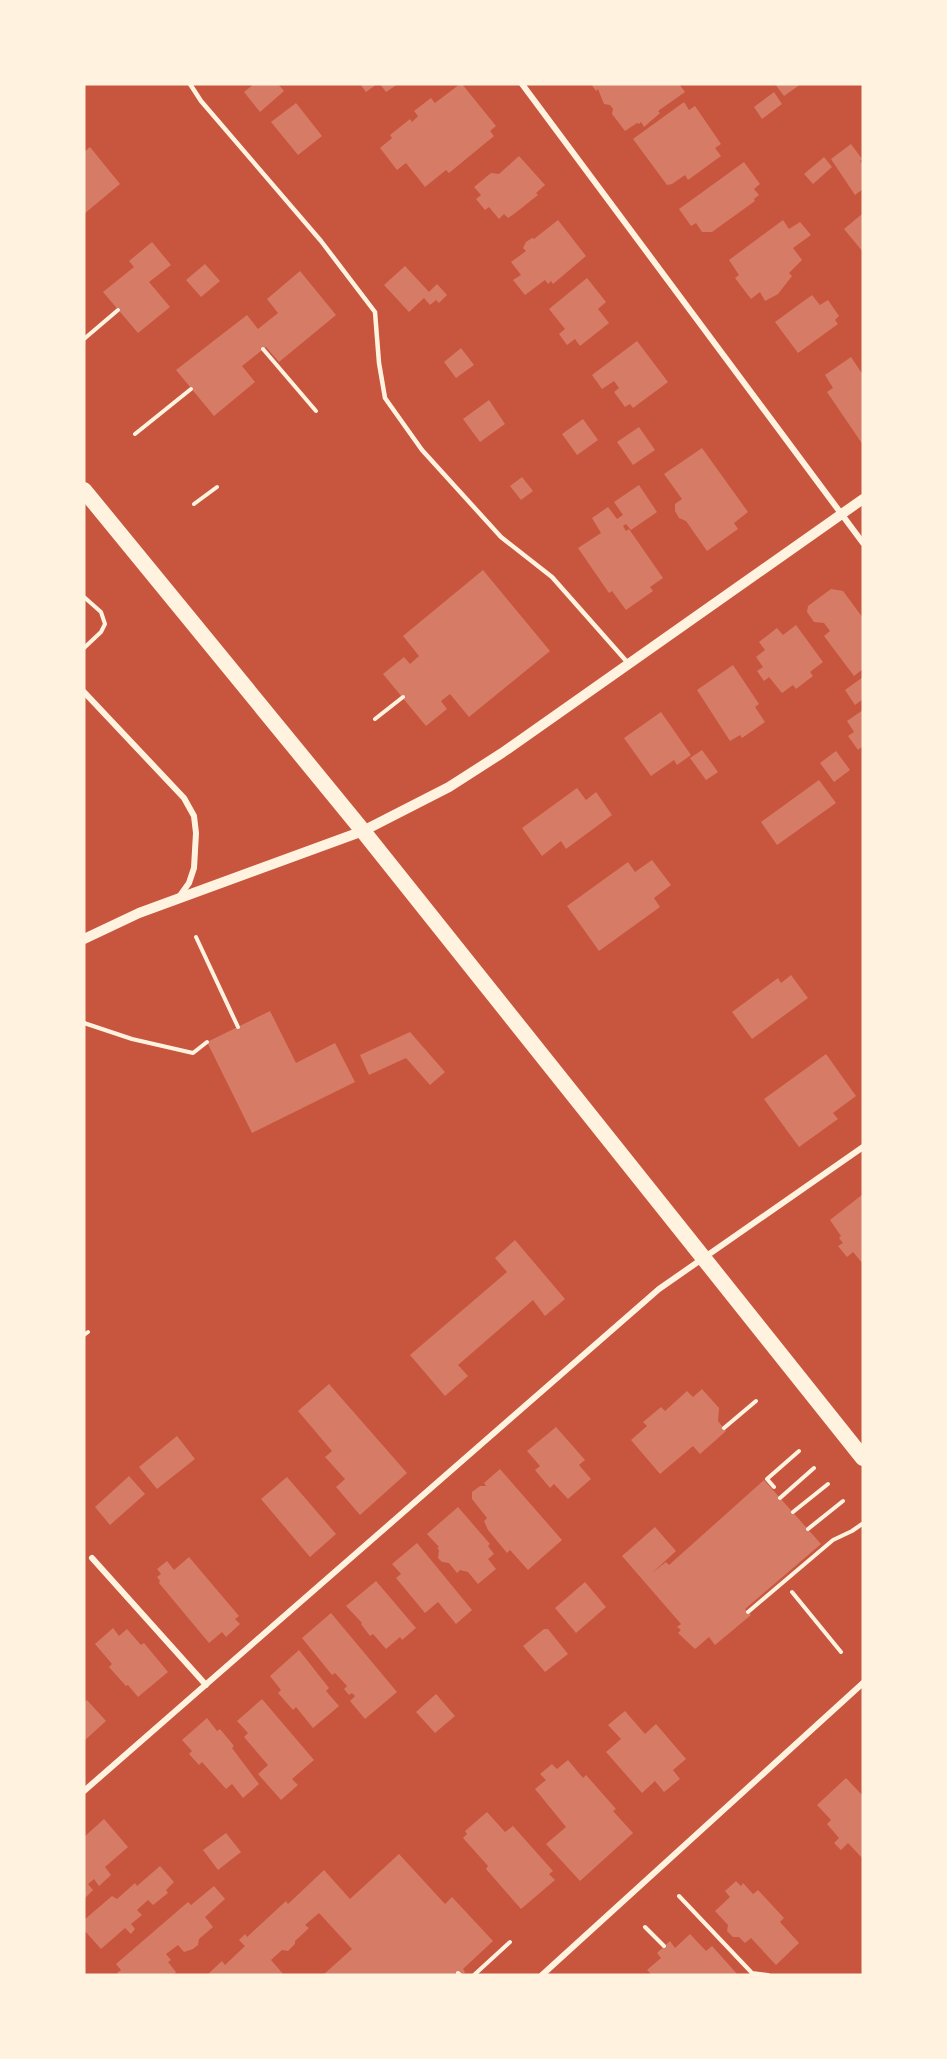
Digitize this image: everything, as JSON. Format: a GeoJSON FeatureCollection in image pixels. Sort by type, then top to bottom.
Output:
{"type":"FeatureCollection","features":[{"type":"Feature","properties":{"kind":"highway"},"geometry":{"type":"LineString","coordinates":[[84,490],[363,831],[863,1458]]}},
{"type":"Feature","properties":{"kind":"street"},"geometry":{"type":"LineString","coordinates":[[522,84],[863,543]]}},
{"type":"Feature","properties":{"kind":"street"},"geometry":{"type":"LineString","coordinates":[[84,939],[139,913],[363,831],[402,813],[502,753],[863,499]]}},
{"type":"Feature","properties":{"kind":"street"},"geometry":{"type":"LineString","coordinates":[[84,692],[184,798],[194,816],[196,832],[194,868],[189,883],[178,898]]}},
{"type":"Feature","properties":{"kind":"street"},"geometry":{"type":"LineString","coordinates":[[84,1791],[659,1289],[863,1147]]}},
{"type":"Feature","properties":{"kind":"street"},"geometry":{"type":"LineString","coordinates":[[92,1558],[206,1685]]}},
{"type":"Feature","properties":{"kind":"street"},"geometry":{"type":"LineString","coordinates":[[542,1975],[863,1683]]}},
{"type":"Feature","properties":{"kind":"lane"},"geometry":{"type":"LineString","coordinates":[[190,84],[201,101],[321,241],[375,312],[379,363],[385,398],[422,450],[501,537],[552,577],[629,664]]}},
{"type":"Feature","properties":{"kind":"path"},"geometry":{"type":"LineString","coordinates":[[84,339],[118,310]]}},
{"type":"Feature","properties":{"kind":"path"},"geometry":{"type":"LineString","coordinates":[[263,349],[316,411]]}},
{"type":"Feature","properties":{"kind":"path"},"geometry":{"type":"LineString","coordinates":[[135,434],[191,389]]}},
{"type":"Feature","properties":{"kind":"path"},"geometry":{"type":"LineString","coordinates":[[194,504],[217,487]]}},
{"type":"Feature","properties":{"kind":"path"},"geometry":{"type":"LineString","coordinates":[[84,597],[100,612],[105,624],[101,632],[84,648]]}},
{"type":"Feature","properties":{"kind":"path"},"geometry":{"type":"LineString","coordinates":[[375,719],[403,698]]}},
{"type":"Feature","properties":{"kind":"path"},"geometry":{"type":"LineString","coordinates":[[196,937],[238,1027]]}},
{"type":"Feature","properties":{"kind":"path"},"geometry":{"type":"LineString","coordinates":[[84,1023],[132,1039],[193,1053],[207,1042]]}},
{"type":"Feature","properties":{"kind":"path"},"geometry":{"type":"LineString","coordinates":[[724,1428],[756,1401]]}},
{"type":"Feature","properties":{"kind":"path"},"geometry":{"type":"LineString","coordinates":[[774,1487],[767,1479],[799,1451]]}},
{"type":"Feature","properties":{"kind":"path"},"geometry":{"type":"LineString","coordinates":[[780,1498],[814,1468]]}},
{"type":"Feature","properties":{"kind":"path"},"geometry":{"type":"LineString","coordinates":[[793,1512],[828,1484]]}},
{"type":"Feature","properties":{"kind":"path"},"geometry":{"type":"LineString","coordinates":[[808,1529],[843,1501]]}},
{"type":"Feature","properties":{"kind":"path"},"geometry":{"type":"LineString","coordinates":[[748,1612],[833,1540],[862,1524]]}},
{"type":"Feature","properties":{"kind":"path"},"geometry":{"type":"LineString","coordinates":[[792,1592],[841,1652]]}},
{"type":"Feature","properties":{"kind":"path"},"geometry":{"type":"LineString","coordinates":[[679,1896],[752,1973],[768,1975]]}},
{"type":"Feature","properties":{"kind":"path"},"geometry":{"type":"LineString","coordinates":[[645,1927],[664,1946]]}},
{"type":"Feature","properties":{"kind":"path"},"geometry":{"type":"LineString","coordinates":[[474,1975],[510,1942]]}},
{"type":"Feature","properties":{"kind":"building"},"geometry":{"type":"Polygon","coordinates":[[[254,84],[278,84],[284,91],[260,112],[244,92],[254,84]]]}},
{"type":"Feature","properties":{"kind":"building"},"geometry":{"type":"Polygon","coordinates":[[[360,84],[377,84],[366,92],[360,84]]]}},
{"type":"Feature","properties":{"kind":"building"},"geometry":{"type":"Polygon","coordinates":[[[380,84],[398,84],[386,92],[380,84]]]}},
{"type":"Feature","properties":{"kind":"building"},"geometry":{"type":"Polygon","coordinates":[[[460,84],[496,126],[490,131],[494,136],[449,173],[446,170],[425,187],[406,163],[397,170],[380,148],[392,138],[390,135],[410,119],[412,122],[418,116],[414,111],[431,98],[435,103],[460,84]]]}},
{"type":"Feature","properties":{"kind":"building"},"geometry":{"type":"Polygon","coordinates":[[[591,84],[679,84],[685,92],[658,111],[660,113],[644,127],[641,122],[625,131],[612,114],[613,109],[610,105],[604,104],[598,89],[596,91],[591,84]]]}},
{"type":"Feature","properties":{"kind":"building"},"geometry":{"type":"Polygon","coordinates":[[[775,84],[801,84],[784,96],[775,84]]]}},
{"type":"Feature","properties":{"kind":"building"},"geometry":{"type":"Polygon","coordinates":[[[774,92],[782,104],[762,119],[754,107],[774,92]]]}},
{"type":"Feature","properties":{"kind":"building"},"geometry":{"type":"Polygon","coordinates":[[[684,102],[689,110],[695,106],[721,144],[715,148],[721,156],[688,180],[685,175],[667,185],[633,139],[684,102]]]}},
{"type":"Feature","properties":{"kind":"building"},"geometry":{"type":"Polygon","coordinates":[[[296,103],[322,136],[298,155],[271,122],[296,103]]]}},
{"type":"Feature","properties":{"kind":"building"},"geometry":{"type":"Polygon","coordinates":[[[851,144],[862,159],[860,161],[863,165],[863,189],[855,195],[831,159],[851,144]]]}},
{"type":"Feature","properties":{"kind":"building"},"geometry":{"type":"Polygon","coordinates":[[[90,147],[120,184],[84,214],[84,152],[90,147]]]}},
{"type":"Feature","properties":{"kind":"building"},"geometry":{"type":"Polygon","coordinates":[[[519,156],[545,185],[536,193],[538,195],[514,214],[508,218],[504,214],[499,219],[489,207],[485,210],[476,199],[481,195],[474,187],[491,173],[499,174],[519,156]]]}},
{"type":"Feature","properties":{"kind":"building"},"geometry":{"type":"Polygon","coordinates":[[[824,157],[832,167],[813,184],[804,174],[824,157]]]}},
{"type":"Feature","properties":{"kind":"building"},"geometry":{"type":"Polygon","coordinates":[[[744,162],[760,184],[754,189],[759,195],[754,199],[755,201],[712,232],[702,232],[696,223],[691,226],[679,209],[744,162]]]}},
{"type":"Feature","properties":{"kind":"building"},"geometry":{"type":"Polygon","coordinates":[[[863,215],[863,252],[844,229],[863,215]]]}},
{"type":"Feature","properties":{"kind":"building"},"geometry":{"type":"Polygon","coordinates":[[[558,220],[586,256],[553,284],[551,281],[548,284],[545,280],[525,295],[513,280],[521,275],[511,262],[526,251],[523,248],[526,242],[534,239],[558,220]]]}},
{"type":"Feature","properties":{"kind":"building"},"geometry":{"type":"Polygon","coordinates":[[[783,220],[789,229],[800,222],[811,235],[793,248],[802,260],[789,273],[792,276],[778,294],[765,301],[760,292],[751,299],[735,278],[739,275],[729,260],[783,220]]]}},
{"type":"Feature","properties":{"kind":"building"},"geometry":{"type":"Polygon","coordinates":[[[152,242],[171,265],[149,282],[170,307],[138,333],[103,292],[134,267],[129,261],[152,242]]]}},
{"type":"Feature","properties":{"kind":"building"},"geometry":{"type":"Polygon","coordinates":[[[205,264],[220,281],[201,297],[186,280],[205,264]]]}},
{"type":"Feature","properties":{"kind":"building"},"geometry":{"type":"Polygon","coordinates":[[[405,266],[429,292],[437,284],[447,295],[439,303],[436,300],[430,305],[424,298],[409,312],[384,285],[405,266]]]}},
{"type":"Feature","properties":{"kind":"building"},"geometry":{"type":"Polygon","coordinates":[[[300,271],[336,315],[279,362],[266,347],[242,366],[255,382],[214,416],[176,370],[247,315],[258,329],[278,313],[267,299],[300,271]]]}},
{"type":"Feature","properties":{"kind":"building"},"geometry":{"type":"Polygon","coordinates":[[[587,278],[606,302],[598,309],[609,323],[580,346],[575,339],[567,345],[559,334],[565,329],[549,309],[587,278]]]}},
{"type":"Feature","properties":{"kind":"building"},"geometry":{"type":"Polygon","coordinates":[[[812,295],[820,305],[828,300],[839,316],[835,320],[838,324],[798,353],[775,322],[812,295]]]}},
{"type":"Feature","properties":{"kind":"building"},"geometry":{"type":"Polygon","coordinates":[[[637,341],[668,382],[633,408],[630,404],[625,407],[614,392],[619,388],[614,381],[602,389],[592,375],[637,341]]]}},
{"type":"Feature","properties":{"kind":"building"},"geometry":{"type":"Polygon","coordinates":[[[461,348],[474,365],[456,378],[444,362],[461,348]]]}},
{"type":"Feature","properties":{"kind":"building"},"geometry":{"type":"Polygon","coordinates":[[[851,357],[863,375],[863,445],[827,392],[833,388],[825,375],[851,357]]]}},
{"type":"Feature","properties":{"kind":"building"},"geometry":{"type":"Polygon","coordinates":[[[489,400],[505,424],[480,442],[463,419],[489,400]]]}},
{"type":"Feature","properties":{"kind":"building"},"geometry":{"type":"Polygon","coordinates":[[[583,419],[598,440],[577,455],[562,434],[583,419]]]}},
{"type":"Feature","properties":{"kind":"building"},"geometry":{"type":"Polygon","coordinates":[[[639,427],[655,450],[633,465],[617,442],[639,427]]]}},
{"type":"Feature","properties":{"kind":"building"},"geometry":{"type":"Polygon","coordinates":[[[702,448],[748,512],[734,523],[738,529],[707,551],[686,521],[679,518],[675,511],[675,504],[682,499],[664,474],[702,448]]]}},
{"type":"Feature","properties":{"kind":"building"},"geometry":{"type":"Polygon","coordinates":[[[522,477],[533,491],[521,500],[510,486],[522,477]]]}},
{"type":"Feature","properties":{"kind":"building"},"geometry":{"type":"Polygon","coordinates":[[[639,485],[657,512],[631,530],[626,524],[623,526],[626,531],[629,529],[663,578],[650,587],[653,591],[626,610],[612,591],[609,593],[578,548],[601,533],[592,518],[608,507],[617,519],[623,515],[614,502],[639,485]]]}},
{"type":"Feature","properties":{"kind":"building"},"geometry":{"type":"Polygon","coordinates":[[[483,570],[550,651],[469,717],[450,694],[441,701],[447,709],[426,726],[383,674],[404,657],[410,664],[419,656],[403,636],[483,570]]]}},
{"type":"Feature","properties":{"kind":"building"},"geometry":{"type":"Polygon","coordinates":[[[831,589],[843,591],[863,618],[863,669],[854,676],[824,636],[830,631],[824,623],[814,622],[807,612],[808,606],[831,589]]]}},
{"type":"Feature","properties":{"kind":"building"},"geometry":{"type":"Polygon","coordinates":[[[796,625],[823,662],[810,672],[813,676],[796,689],[793,685],[782,693],[769,677],[764,681],[757,671],[763,667],[756,657],[765,650],[759,642],[777,628],[783,635],[796,625]]]}},
{"type":"Feature","properties":{"kind":"building"},"geometry":{"type":"Polygon","coordinates":[[[733,665],[759,704],[755,707],[765,722],[742,738],[740,735],[730,741],[697,690],[733,665]]]}},
{"type":"Feature","properties":{"kind":"building"},"geometry":{"type":"Polygon","coordinates":[[[863,677],[863,699],[855,705],[845,690],[863,677]]]}},
{"type":"Feature","properties":{"kind":"building"},"geometry":{"type":"Polygon","coordinates":[[[863,710],[863,746],[858,750],[848,736],[854,732],[847,721],[863,710]]]}},
{"type":"Feature","properties":{"kind":"building"},"geometry":{"type":"Polygon","coordinates":[[[661,712],[691,755],[677,765],[674,760],[651,776],[624,738],[661,712]]]}},
{"type":"Feature","properties":{"kind":"building"},"geometry":{"type":"Polygon","coordinates":[[[702,750],[718,772],[706,780],[690,758],[702,750]]]}},
{"type":"Feature","properties":{"kind":"building"},"geometry":{"type":"Polygon","coordinates":[[[836,751],[850,770],[834,782],[820,763],[836,751]]]}},
{"type":"Feature","properties":{"kind":"building"},"geometry":{"type":"Polygon","coordinates":[[[819,780],[836,803],[777,845],[761,822],[819,780]]]}},
{"type":"Feature","properties":{"kind":"building"},"geometry":{"type":"Polygon","coordinates":[[[577,788],[586,800],[596,792],[612,815],[566,849],[561,841],[542,856],[522,828],[577,788]]]}},
{"type":"Feature","properties":{"kind":"building"},"geometry":{"type":"Polygon","coordinates":[[[652,860],[671,885],[654,898],[660,907],[599,951],[567,906],[628,862],[635,872],[652,860]]]}},
{"type":"Feature","properties":{"kind":"building"},"geometry":{"type":"Polygon","coordinates":[[[791,975],[808,998],[752,1039],[732,1012],[778,978],[781,983],[791,975]]]}},
{"type":"Feature","properties":{"kind":"building"},"geometry":{"type":"Polygon","coordinates":[[[270,1011],[296,1063],[335,1043],[355,1082],[252,1133],[207,1042],[270,1011]]]}},
{"type":"Feature","properties":{"kind":"building"},"geometry":{"type":"Polygon","coordinates":[[[410,1032],[445,1072],[430,1085],[406,1058],[369,1075],[360,1055],[410,1032]]]}},
{"type":"Feature","properties":{"kind":"building"},"geometry":{"type":"Polygon","coordinates":[[[826,1054],[856,1096],[833,1113],[838,1119],[799,1147],[764,1099],[826,1054]]]}},
{"type":"Feature","properties":{"kind":"building"},"geometry":{"type":"Polygon","coordinates":[[[863,1194],[863,1264],[853,1252],[847,1257],[838,1246],[843,1243],[839,1238],[841,1236],[830,1220],[863,1194]]]}},
{"type":"Feature","properties":{"kind":"building"},"geometry":{"type":"Polygon","coordinates":[[[515,1240],[565,1299],[545,1316],[533,1300],[458,1365],[468,1376],[445,1396],[410,1355],[507,1272],[495,1258],[515,1240]]]}},
{"type":"Feature","properties":{"kind":"building"},"geometry":{"type":"Polygon","coordinates":[[[329,1384],[407,1473],[360,1515],[336,1487],[345,1479],[325,1457],[332,1451],[298,1411],[329,1384]]]}},
{"type":"Feature","properties":{"kind":"building"},"geometry":{"type":"Polygon","coordinates":[[[702,1389],[719,1408],[718,1421],[726,1431],[700,1454],[693,1446],[660,1474],[631,1440],[647,1426],[643,1422],[661,1407],[665,1411],[687,1391],[693,1397],[702,1389]]]}},
{"type":"Feature","properties":{"kind":"building"},"geometry":{"type":"Polygon","coordinates":[[[556,1427],[585,1460],[579,1465],[591,1479],[568,1499],[554,1484],[550,1488],[535,1470],[540,1466],[527,1451],[556,1427]]]}},
{"type":"Feature","properties":{"kind":"building"},"geometry":{"type":"Polygon","coordinates":[[[177,1436],[195,1459],[157,1489],[139,1467],[177,1436]]]}},
{"type":"Feature","properties":{"kind":"building"},"geometry":{"type":"Polygon","coordinates":[[[500,1469],[562,1540],[528,1570],[510,1550],[507,1553],[488,1530],[484,1521],[487,1518],[472,1499],[472,1492],[480,1486],[486,1486],[484,1483],[500,1469]]]}},
{"type":"Feature","properties":{"kind":"building"},"geometry":{"type":"Polygon","coordinates":[[[129,1476],[145,1494],[110,1525],[95,1507],[129,1476]]]}},
{"type":"Feature","properties":{"kind":"building"},"geometry":{"type":"Polygon","coordinates":[[[287,1477],[336,1534],[310,1557],[261,1499],[287,1477]]]}},
{"type":"Feature","properties":{"kind":"building"},"geometry":{"type":"Polygon","coordinates":[[[764,1480],[821,1544],[745,1609],[751,1615],[715,1645],[709,1637],[695,1649],[678,1633],[681,1630],[677,1627],[681,1624],[622,1556],[655,1527],[676,1551],[652,1573],[666,1562],[669,1565],[764,1480]]]}},
{"type":"Feature","properties":{"kind":"building"},"geometry":{"type":"Polygon","coordinates":[[[458,1507],[490,1544],[488,1546],[494,1554],[488,1559],[496,1569],[478,1584],[468,1572],[460,1570],[457,1573],[449,1563],[442,1562],[438,1558],[437,1548],[439,1547],[427,1534],[458,1507]]]}},
{"type":"Feature","properties":{"kind":"building"},"geometry":{"type":"Polygon","coordinates":[[[417,1543],[472,1610],[456,1624],[438,1602],[425,1613],[396,1578],[401,1574],[392,1564],[417,1543]]]}},
{"type":"Feature","properties":{"kind":"building"},"geometry":{"type":"Polygon","coordinates":[[[189,1557],[239,1616],[235,1619],[240,1624],[226,1637],[222,1632],[209,1643],[159,1583],[157,1577],[161,1574],[157,1569],[167,1561],[174,1570],[189,1557]]]}},
{"type":"Feature","properties":{"kind":"building"},"geometry":{"type":"Polygon","coordinates":[[[376,1581],[416,1628],[402,1640],[400,1637],[386,1649],[373,1634],[370,1636],[362,1623],[346,1606],[376,1581]]]}},
{"type":"Feature","properties":{"kind":"building"},"geometry":{"type":"Polygon","coordinates":[[[585,1582],[606,1607],[576,1633],[555,1608],[585,1582]]]}},
{"type":"Feature","properties":{"kind":"building"},"geometry":{"type":"Polygon","coordinates":[[[331,1613],[397,1692],[365,1719],[350,1701],[355,1696],[352,1693],[349,1695],[344,1689],[347,1686],[335,1673],[332,1675],[302,1638],[331,1613]]]}},
{"type":"Feature","properties":{"kind":"building"},"geometry":{"type":"Polygon","coordinates":[[[113,1628],[119,1636],[127,1629],[141,1645],[144,1643],[168,1672],[138,1697],[109,1667],[112,1664],[95,1644],[113,1628]]]}},
{"type":"Feature","properties":{"kind":"building"},"geometry":{"type":"Polygon","coordinates":[[[544,1629],[548,1629],[568,1654],[545,1672],[523,1646],[544,1629]]]}},
{"type":"Feature","properties":{"kind":"building"},"geometry":{"type":"Polygon","coordinates":[[[299,1650],[329,1688],[326,1691],[339,1706],[313,1728],[296,1707],[293,1710],[278,1693],[281,1690],[270,1676],[299,1650]]]}},
{"type":"Feature","properties":{"kind":"building"},"geometry":{"type":"Polygon","coordinates":[[[436,1694],[455,1716],[435,1733],[416,1712],[436,1694]]]}},
{"type":"Feature","properties":{"kind":"building"},"geometry":{"type":"Polygon","coordinates":[[[262,1699],[314,1760],[292,1779],[298,1785],[281,1800],[258,1774],[268,1765],[244,1737],[248,1733],[237,1721],[262,1699]]]}},
{"type":"Feature","properties":{"kind":"building"},"geometry":{"type":"Polygon","coordinates":[[[87,1700],[106,1721],[84,1741],[84,1703],[87,1700]]]}},
{"type":"Feature","properties":{"kind":"building"},"geometry":{"type":"Polygon","coordinates":[[[625,1711],[645,1734],[656,1724],[686,1759],[673,1770],[680,1779],[664,1792],[655,1781],[642,1793],[606,1752],[621,1739],[608,1725],[625,1711]]]}},
{"type":"Feature","properties":{"kind":"building"},"geometry":{"type":"Polygon","coordinates":[[[207,1718],[217,1731],[220,1729],[234,1746],[232,1748],[259,1784],[243,1798],[232,1784],[226,1789],[202,1762],[199,1765],[189,1754],[192,1751],[182,1740],[207,1718]]]}},
{"type":"Feature","properties":{"kind":"building"},"geometry":{"type":"Polygon","coordinates":[[[568,1760],[583,1778],[586,1775],[616,1809],[613,1811],[633,1833],[580,1881],[546,1844],[566,1827],[535,1789],[546,1780],[540,1774],[552,1764],[557,1769],[568,1760]]]}},
{"type":"Feature","properties":{"kind":"building"},"geometry":{"type":"Polygon","coordinates":[[[846,1778],[863,1796],[863,1859],[848,1843],[841,1850],[834,1843],[839,1838],[827,1824],[831,1820],[817,1805],[846,1778]]]}},
{"type":"Feature","properties":{"kind":"building"},"geometry":{"type":"Polygon","coordinates":[[[487,1812],[505,1832],[513,1826],[553,1871],[549,1874],[555,1880],[521,1909],[463,1838],[467,1834],[465,1831],[487,1812]]]}},
{"type":"Feature","properties":{"kind":"building"},"geometry":{"type":"Polygon","coordinates":[[[104,1819],[128,1847],[105,1867],[111,1875],[99,1886],[94,1879],[88,1884],[93,1890],[84,1899],[84,1837],[104,1819]]]}},
{"type":"Feature","properties":{"kind":"building"},"geometry":{"type":"Polygon","coordinates":[[[226,1833],[241,1852],[218,1870],[203,1850],[226,1833]]]}},
{"type":"Feature","properties":{"kind":"building"},"geometry":{"type":"Polygon","coordinates":[[[399,1854],[445,1904],[452,1897],[493,1941],[463,1969],[465,1972],[462,1975],[323,1975],[352,1949],[319,1913],[305,1925],[309,1928],[288,1951],[282,1950],[271,1960],[284,1975],[207,1975],[222,1961],[225,1965],[245,1946],[239,1940],[245,1934],[247,1937],[286,1901],[288,1904],[324,1870],[350,1899],[399,1854]]]}},
{"type":"Feature","properties":{"kind":"building"},"geometry":{"type":"Polygon","coordinates":[[[160,1866],[174,1882],[166,1890],[168,1893],[153,1905],[148,1900],[137,1910],[142,1915],[131,1924],[135,1929],[131,1934],[125,1928],[101,1949],[84,1930],[84,1920],[112,1896],[117,1899],[135,1883],[137,1886],[160,1866]]]}},
{"type":"Feature","properties":{"kind":"building"},"geometry":{"type":"Polygon","coordinates":[[[736,1881],[741,1886],[743,1883],[753,1894],[758,1890],[784,1918],[780,1922],[799,1943],[776,1965],[751,1938],[745,1943],[739,1937],[733,1937],[727,1931],[728,1925],[715,1911],[730,1897],[725,1891],[736,1881]]]}},
{"type":"Feature","properties":{"kind":"building"},"geometry":{"type":"Polygon","coordinates":[[[214,1886],[225,1899],[205,1917],[213,1927],[199,1939],[198,1945],[193,1949],[184,1952],[178,1945],[166,1954],[171,1960],[168,1962],[176,1972],[174,1975],[119,1975],[117,1973],[121,1970],[116,1964],[188,1902],[191,1905],[214,1886]]]}},
{"type":"Feature","properties":{"kind":"building"},"geometry":{"type":"Polygon","coordinates":[[[690,1934],[706,1951],[712,1946],[738,1975],[652,1975],[647,1970],[661,1958],[657,1953],[670,1941],[675,1948],[690,1934]]]}}]}
